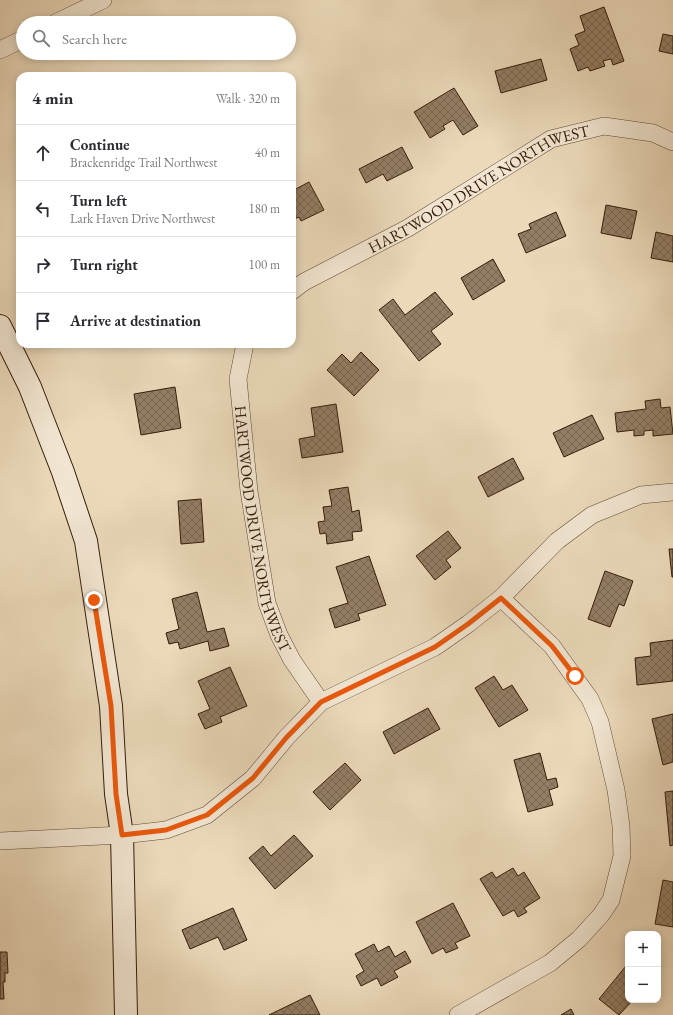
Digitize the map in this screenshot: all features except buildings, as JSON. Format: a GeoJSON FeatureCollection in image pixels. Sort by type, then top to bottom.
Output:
{"type":"FeatureCollection","features":[{"type":"Feature","properties":{"kind":"street"},"geometry":{"type":"LineString","coordinates":[[70,16],[103,0]]}},
{"type":"Feature","properties":{"kind":"street"},"geometry":{"type":"LineString","coordinates":[[0,50],[16,42]]}},
{"type":"Feature","properties":{"kind":"street","name":"HARTWOOD DRIVE NORTHWEST"},"geometry":{"type":"LineString","coordinates":[[296,288],[304,282],[408,228],[551,138],[604,126],[653,133],[673,142]]}},
{"type":"Feature","properties":{"kind":"street"},"geometry":{"type":"LineString","coordinates":[[0,326],[30,387],[63,472],[86,541],[111,706],[116,794],[122,835],[126,1015]]}},
{"type":"Feature","properties":{"kind":"street","name":"HARTWOOD DRIVE NORTHWEST"},"geometry":{"type":"LineString","coordinates":[[243,348],[238,379],[249,491],[267,603],[292,660],[321,702]]}},
{"type":"Feature","properties":{"kind":"street"},"geometry":{"type":"LineString","coordinates":[[0,841],[122,835],[166,830],[207,815],[253,778],[286,738],[321,702],[435,647],[468,624],[501,598],[557,541],[592,515],[642,495],[673,492]]}},
{"type":"Feature","properties":{"kind":"street"},"geometry":{"type":"LineString","coordinates":[[458,1015],[550,963],[579,939],[600,916],[611,900],[622,856],[621,826],[616,790],[600,722],[590,699],[552,646],[501,598]]}},
{"type":"Feature","properties":{"kind":"route"},"geometry":{"type":"LineString","coordinates":[[94,600],[111,706],[116,794],[122,835],[166,830],[207,815],[233,796],[253,778],[286,738],[321,702],[435,647],[468,624],[501,598],[552,646],[575,676]]}}]}
